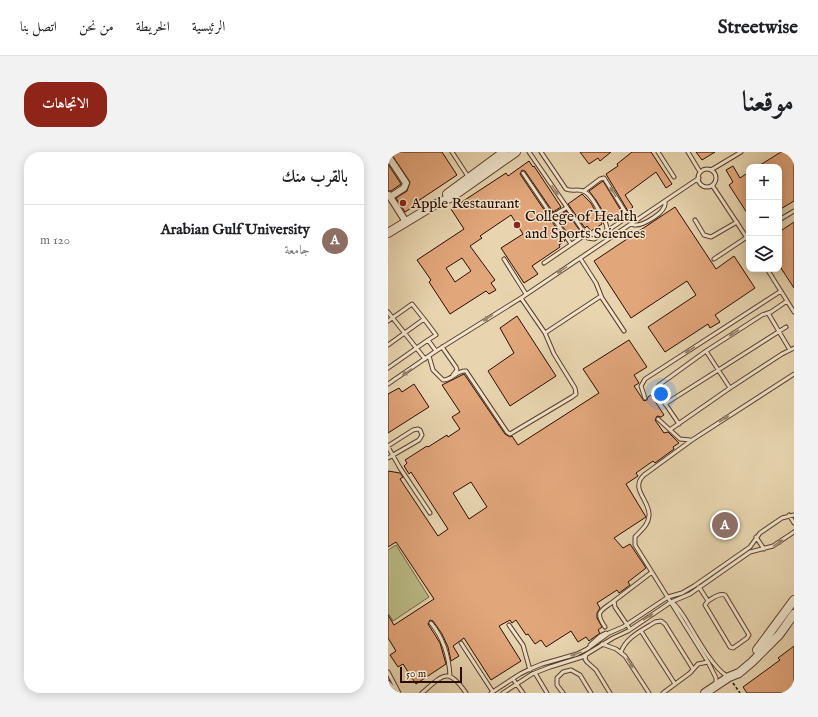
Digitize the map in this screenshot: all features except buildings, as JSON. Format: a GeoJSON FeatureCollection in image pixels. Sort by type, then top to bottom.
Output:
{"type":"FeatureCollection","features":[{"type":"Feature","properties":{"kind":"street"},"geometry":{"type":"LineString","coordinates":[[436,204],[445,195],[504,152]]}},
{"type":"Feature","properties":{"kind":"street"},"geometry":{"type":"LineString","coordinates":[[388,233],[436,204],[452,197],[516,152]]}},
{"type":"Feature","properties":{"kind":"street"},"geometry":{"type":"LineString","coordinates":[[388,156],[406,183],[404,188],[389,195],[406,222]]}},
{"type":"Feature","properties":{"kind":"street"},"geometry":{"type":"LineString","coordinates":[[705,693],[729,677],[758,650],[794,600]]}},
{"type":"Feature","properties":{"kind":"street"},"geometry":{"type":"LineString","coordinates":[[729,677],[739,673],[752,662],[779,635],[794,614]]}},
{"type":"Feature","properties":{"kind":"street"},"geometry":{"type":"LineString","coordinates":[[779,635],[794,625]]}},
{"type":"Feature","properties":{"kind":"lane"},"geometry":{"type":"LineString","coordinates":[[452,152],[469,178]]}},
{"type":"Feature","properties":{"kind":"lane"},"geometry":{"type":"LineString","coordinates":[[529,152],[588,238],[592,240],[626,218],[626,213],[604,178],[600,179],[584,191],[570,191],[566,189],[541,152]]}},
{"type":"Feature","properties":{"kind":"lane"},"geometry":{"type":"LineString","coordinates":[[658,152],[674,177]]}},
{"type":"Feature","properties":{"kind":"lane"},"geometry":{"type":"LineString","coordinates":[[688,152],[700,172],[699,181],[704,185],[709,186],[716,180],[715,174],[711,170],[705,169],[700,172]]}},
{"type":"Feature","properties":{"kind":"lane"},"geometry":{"type":"LineString","coordinates":[[711,170],[741,152]]}},
{"type":"Feature","properties":{"kind":"lane"},"geometry":{"type":"LineString","coordinates":[[541,169],[549,164]]}},
{"type":"Feature","properties":{"kind":"lane"},"geometry":{"type":"LineString","coordinates":[[523,173],[571,244]]}},
{"type":"Feature","properties":{"kind":"lane"},"geometry":{"type":"LineString","coordinates":[[388,384],[442,347],[521,298],[699,178]]}},
{"type":"Feature","properties":{"kind":"lane"},"geometry":{"type":"LineString","coordinates":[[712,185],[746,236]]}},
{"type":"Feature","properties":{"kind":"lane"},"geometry":{"type":"LineString","coordinates":[[584,191],[589,196],[606,224],[606,231]]}},
{"type":"Feature","properties":{"kind":"lane"},"geometry":{"type":"LineString","coordinates":[[632,223],[634,226],[640,225],[662,211],[665,207],[665,202]]}},
{"type":"Feature","properties":{"kind":"lane"},"geometry":{"type":"LineString","coordinates":[[552,216],[566,208]]}},
{"type":"Feature","properties":{"kind":"lane"},"geometry":{"type":"LineString","coordinates":[[782,218],[794,211]]}},
{"type":"Feature","properties":{"kind":"lane"},"geometry":{"type":"LineString","coordinates":[[695,220],[704,235],[711,237],[737,222]]}},
{"type":"Feature","properties":{"kind":"lane"},"geometry":{"type":"LineString","coordinates":[[544,263],[585,234]]}},
{"type":"Feature","properties":{"kind":"lane"},"geometry":{"type":"LineString","coordinates":[[714,258],[746,240]]}},
{"type":"Feature","properties":{"kind":"lane"},"geometry":{"type":"LineString","coordinates":[[580,258],[596,283],[601,296],[624,330]]}},
{"type":"Feature","properties":{"kind":"lane"},"geometry":{"type":"LineString","coordinates":[[504,259],[526,294]]}},
{"type":"Feature","properties":{"kind":"lane"},"geometry":{"type":"LineString","coordinates":[[769,272],[794,312]]}},
{"type":"Feature","properties":{"kind":"lane"},"geometry":{"type":"LineString","coordinates":[[645,398],[641,386],[645,379],[781,291]]}},
{"type":"Feature","properties":{"kind":"lane"},"geometry":{"type":"LineString","coordinates":[[545,333],[601,296]]}},
{"type":"Feature","properties":{"kind":"lane"},"geometry":{"type":"LineString","coordinates":[[429,356],[436,374],[441,380],[445,381],[449,379],[461,370],[466,371],[507,432],[512,433],[572,397],[576,394],[575,388],[554,354],[545,333],[521,298]]}},
{"type":"Feature","properties":{"kind":"lane"},"geometry":{"type":"LineString","coordinates":[[678,424],[658,393],[657,389],[659,385],[706,351],[762,315],[787,301]]}},
{"type":"Feature","properties":{"kind":"lane"},"geometry":{"type":"LineString","coordinates":[[388,321],[412,304],[436,335],[388,368]]}},
{"type":"Feature","properties":{"kind":"lane"},"geometry":{"type":"LineString","coordinates":[[388,312],[425,359]]}},
{"type":"Feature","properties":{"kind":"lane"},"geometry":{"type":"LineString","coordinates":[[671,429],[730,388],[792,349],[768,313]]}},
{"type":"Feature","properties":{"kind":"lane"},"geometry":{"type":"LineString","coordinates":[[388,346],[424,319]]}},
{"type":"Feature","properties":{"kind":"lane"},"geometry":{"type":"LineString","coordinates":[[665,404],[786,327]]}},
{"type":"Feature","properties":{"kind":"lane"},"geometry":{"type":"LineString","coordinates":[[428,340],[436,351]]}},
{"type":"Feature","properties":{"kind":"lane"},"geometry":{"type":"LineString","coordinates":[[442,347],[456,367],[455,373],[449,379]]}},
{"type":"Feature","properties":{"kind":"lane"},"geometry":{"type":"LineString","coordinates":[[706,351],[730,388]]}},
{"type":"Feature","properties":{"kind":"lane"},"geometry":{"type":"LineString","coordinates":[[716,686],[716,678],[708,662],[634,543],[635,537],[646,526],[649,516],[648,506],[639,489],[638,483],[644,476],[692,440],[794,374]]}},
{"type":"Feature","properties":{"kind":"lane"},"geometry":{"type":"LineString","coordinates":[[658,419],[662,424],[671,429],[680,439],[692,440]]}},
{"type":"Feature","properties":{"kind":"lane"},"geometry":{"type":"LineString","coordinates":[[388,458],[392,455],[419,440],[422,435],[421,432],[418,429],[414,430],[388,447],[392,455],[430,513]]}},
{"type":"Feature","properties":{"kind":"lane"},"geometry":{"type":"LineString","coordinates":[[461,643],[492,693],[530,669],[577,654],[587,649],[612,632],[627,625],[668,597],[682,593],[697,584],[748,549],[760,533],[782,518],[789,515],[794,515]]}},
{"type":"Feature","properties":{"kind":"lane"},"geometry":{"type":"LineString","coordinates":[[789,515],[794,523]]}},
{"type":"Feature","properties":{"kind":"lane"},"geometry":{"type":"LineString","coordinates":[[503,693],[535,673],[586,655],[602,644],[630,629],[671,602],[684,597],[699,588],[750,552],[773,546],[794,532]]}},
{"type":"Feature","properties":{"kind":"lane"},"geometry":{"type":"LineString","coordinates":[[756,537],[764,549]]}},
{"type":"Feature","properties":{"kind":"lane"},"geometry":{"type":"LineString","coordinates":[[605,627],[599,618],[601,611],[652,572]]}},
{"type":"Feature","properties":{"kind":"lane"},"geometry":{"type":"LineString","coordinates":[[697,584],[708,601]]}},
{"type":"Feature","properties":{"kind":"lane"},"geometry":{"type":"LineString","coordinates":[[719,595],[725,595],[749,635],[748,638],[733,648],[730,647],[705,605],[708,601],[719,595]]}},
{"type":"Feature","properties":{"kind":"lane"},"geometry":{"type":"LineString","coordinates":[[614,601],[615,607],[630,629]]}},
{"type":"Feature","properties":{"kind":"lane"},"geometry":{"type":"LineString","coordinates":[[671,602],[680,611],[712,661],[722,673],[729,677]]}},
{"type":"Feature","properties":{"kind":"lane"},"geometry":{"type":"LineString","coordinates":[[621,652],[626,642],[641,631],[658,621],[663,622],[693,669]]}},
{"type":"Feature","properties":{"kind":"lane"},"geometry":{"type":"LineString","coordinates":[[431,623],[439,632],[447,651],[450,676]]}},
{"type":"Feature","properties":{"kind":"lane"},"geometry":{"type":"LineString","coordinates":[[509,625],[524,648],[530,669],[535,673],[547,693]]}},
{"type":"Feature","properties":{"kind":"lane"},"geometry":{"type":"LineString","coordinates":[[641,631],[675,684]]}},
{"type":"Feature","properties":{"kind":"lane"},"geometry":{"type":"LineString","coordinates":[[602,644],[621,652],[625,656],[649,693]]}},
{"type":"Feature","properties":{"kind":"lane"},"geometry":{"type":"LineString","coordinates":[[586,655],[585,659],[596,670],[610,693]]}},
{"type":"Feature","properties":{"kind":"lane"},"geometry":{"type":"LineString","coordinates":[[663,693],[698,664],[708,662]]}},
{"type":"Feature","properties":{"kind":"lane"},"geometry":{"type":"LineString","coordinates":[[563,693],[557,685],[557,678],[563,672],[571,670],[580,675],[591,693]]}},
{"type":"Feature","properties":{"kind":"lane"},"geometry":{"type":"LineString","coordinates":[[388,672],[398,693]]}},
{"type":"Feature","properties":{"kind":"lane"},"geometry":{"type":"LineString","coordinates":[[422,693],[440,678],[445,676],[450,676],[458,682],[466,693]]}},
{"type":"Feature","properties":{"kind":"lane"},"geometry":{"type":"LineString","coordinates":[[513,679],[523,693]]}},
{"type":"Feature","properties":{"kind":"lane"},"geometry":{"type":"LineString","coordinates":[[388,682],[398,693]]}},
{"type":"Feature","properties":{"kind":"path"},"geometry":{"type":"LineString","coordinates":[[729,677],[740,693]]}},
{"type":"Feature","properties":{"kind":"green space"},"geometry":{"type":"Polygon","coordinates":[[[396,545],[429,597],[393,621],[388,613],[388,550],[396,545]]]}},
{"type":"Feature","properties":{"kind":"place","name":"Apple Restaurant"},"geometry":{"type":"Point","coordinates":[403,203]}},
{"type":"Feature","properties":{"kind":"place","name":"College of Health and Sports Sciences"},"geometry":{"type":"Point","coordinates":[517,225]}},
{"type":"Feature","properties":{"kind":"place","name":"Arabian Gulf University"},"geometry":{"type":"Point","coordinates":[725,525]}}]}
